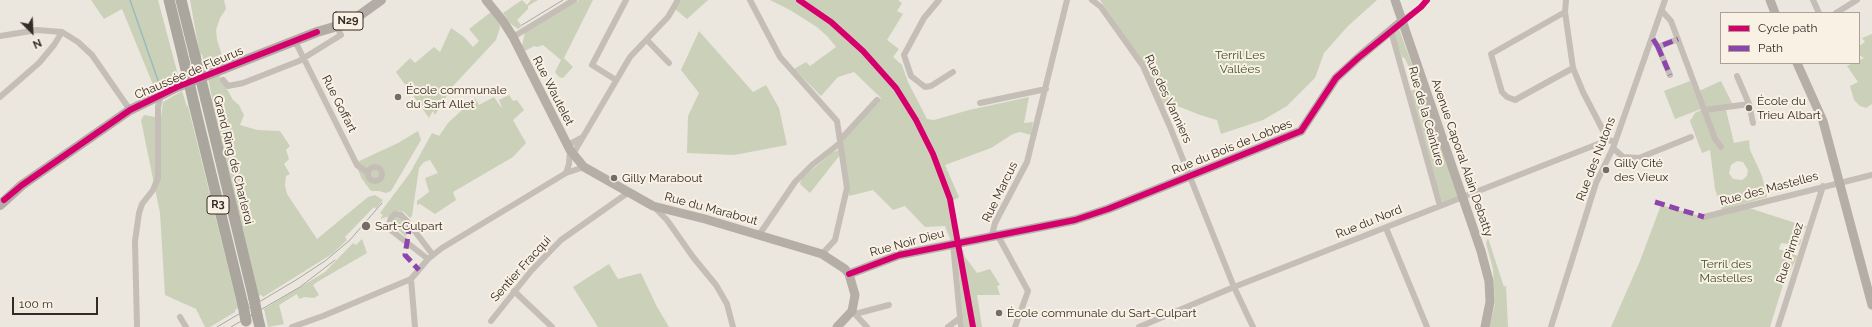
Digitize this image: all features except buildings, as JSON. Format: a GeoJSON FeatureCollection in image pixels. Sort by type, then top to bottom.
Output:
{"type":"FeatureCollection","features":[{"type":"Feature","properties":{"kind":"highway","name":"Grand Ring de Charleroi"},"geometry":{"type":"LineString","coordinates":[[169,0],[247,324]]}},
{"type":"Feature","properties":{"kind":"highway","name":"Grand Ring de Charleroi"},"geometry":{"type":"LineString","coordinates":[[181,0],[260,327]]}},
{"type":"Feature","properties":{"kind":"main road","name":"Chaussée de Fleurus"},"geometry":{"type":"LineString","coordinates":[[0,204],[22,185],[130,110],[161,94],[356,18],[378,2]]}},
{"type":"Feature","properties":{"kind":"main road","name":"Chaussée de Fleurus"},"geometry":{"type":"LineString","coordinates":[[317,32],[338,20],[378,2]]}},
{"type":"Feature","properties":{"kind":"street","name":"Rue Wautelet"},"geometry":{"type":"LineString","coordinates":[[486,0],[503,21],[513,37],[570,149]]}},
{"type":"Feature","properties":{"kind":"street"},"geometry":{"type":"LineString","coordinates":[[513,37],[574,0]]}},
{"type":"Feature","properties":{"kind":"street"},"geometry":{"type":"LineString","coordinates":[[616,80],[592,65],[626,0]]}},
{"type":"Feature","properties":{"kind":"street"},"geometry":{"type":"LineString","coordinates":[[570,149],[583,137],[630,57],[668,17],[678,0]]}},
{"type":"Feature","properties":{"kind":"street"},"geometry":{"type":"LineString","coordinates":[[750,0],[780,57],[837,121],[847,188],[835,240],[822,254]]}},
{"type":"Feature","properties":{"kind":"street"},"geometry":{"type":"LineString","coordinates":[[939,0],[924,18],[904,55],[911,76],[925,87],[931,86],[953,72]]}},
{"type":"Feature","properties":{"kind":"street","name":"Rue Marcus"},"geometry":{"type":"LineString","coordinates":[[994,235],[995,223],[1027,162],[1067,0]]}},
{"type":"Feature","properties":{"kind":"street","name":"Rue des Vanniers"},"geometry":{"type":"LineString","coordinates":[[1092,0],[1101,7],[1143,66],[1190,175],[1234,287],[1253,327]]}},
{"type":"Feature","properties":{"kind":"street","name":"Avenue Caporal Alain Debatty"},"geometry":{"type":"LineString","coordinates":[[1395,0],[1464,197],[1489,281],[1490,302],[1485,327]]}},
{"type":"Feature","properties":{"kind":"street","name":"Rue du Bois de Lobbes"},"geometry":{"type":"LineString","coordinates":[[994,235],[1075,220],[1108,209],[1302,131],[1336,78],[1421,7],[1426,0]]}},
{"type":"Feature","properties":{"kind":"street"},"geometry":{"type":"LineString","coordinates":[[1566,0],[1565,12],[1573,68],[1583,92],[1612,143],[1623,157],[1639,158],[1691,136]]}},
{"type":"Feature","properties":{"kind":"street","name":"Rue des Nutons"},"geometry":{"type":"LineString","coordinates":[[1551,327],[1596,183],[1652,39],[1665,0]]}},
{"type":"Feature","properties":{"kind":"street"},"geometry":{"type":"LineString","coordinates":[[1770,0],[1775,12]]}},
{"type":"Feature","properties":{"kind":"street"},"geometry":{"type":"LineString","coordinates":[[1813,0],[1819,12]]}},
{"type":"Feature","properties":{"kind":"street"},"geometry":{"type":"LineString","coordinates":[[1838,12],[1857,0]]}},
{"type":"Feature","properties":{"kind":"street"},"geometry":{"type":"LineString","coordinates":[[1662,11],[1671,21],[1715,139],[1721,147]]}},
{"type":"Feature","properties":{"kind":"street"},"geometry":{"type":"LineString","coordinates":[[1565,12],[1491,54],[1502,92],[1507,97],[1515,100],[1573,68]]}},
{"type":"Feature","properties":{"kind":"street"},"geometry":{"type":"LineString","coordinates":[[223,80],[228,86],[243,83],[274,72],[304,58],[341,35],[337,26]]}},
{"type":"Feature","properties":{"kind":"street"},"geometry":{"type":"LineString","coordinates":[[0,36],[37,30],[62,32],[78,42],[92,55],[130,110]]}},
{"type":"Feature","properties":{"kind":"street","name":"Rue de la Ceinture"},"geometry":{"type":"LineString","coordinates":[[1391,31],[1440,206]]}},
{"type":"Feature","properties":{"kind":"street"},"geometry":{"type":"LineString","coordinates":[[0,97],[39,63],[54,45],[62,32]]}},
{"type":"Feature","properties":{"kind":"street"},"geometry":{"type":"LineString","coordinates":[[1652,39],[1658,47],[1670,75]]}},
{"type":"Feature","properties":{"kind":"street"},"geometry":{"type":"LineString","coordinates":[[1658,47],[1678,39]]}},
{"type":"Feature","properties":{"kind":"street"},"geometry":{"type":"LineString","coordinates":[[647,40],[669,63]]}},
{"type":"Feature","properties":{"kind":"street","name":"Rue Goffart"},"geometry":{"type":"LineString","coordinates":[[295,41],[357,165],[368,173]]}},
{"type":"Feature","properties":{"kind":"street"},"geometry":{"type":"LineString","coordinates":[[1797,64],[1823,122],[1872,305]]}},
{"type":"Feature","properties":{"kind":"street"},"geometry":{"type":"LineString","coordinates":[[1737,76],[1749,104],[1753,123]]}},
{"type":"Feature","properties":{"kind":"street"},"geometry":{"type":"LineString","coordinates":[[980,103],[1046,89]]}},
{"type":"Feature","properties":{"kind":"street"},"geometry":{"type":"LineString","coordinates":[[137,327],[136,241],[139,213],[142,204],[153,190],[158,178],[158,107],[161,94]]}},
{"type":"Feature","properties":{"kind":"street"},"geometry":{"type":"LineString","coordinates":[[759,234],[795,182],[840,141],[877,100]]}},
{"type":"Feature","properties":{"kind":"street"},"geometry":{"type":"LineString","coordinates":[[1705,110],[1749,104]]}},
{"type":"Feature","properties":{"kind":"street"},"geometry":{"type":"LineString","coordinates":[[566,173],[572,143],[583,137]]}},
{"type":"Feature","properties":{"kind":"street","name":"Rue du Nord"},"geometry":{"type":"LineString","coordinates":[[1139,327],[1234,287],[1440,206],[1612,143]]}},
{"type":"Feature","properties":{"kind":"street","name":"Rue du Marabout"},"geometry":{"type":"LineString","coordinates":[[570,149],[584,166],[653,206],[759,234],[822,254],[845,269],[849,274]]}},
{"type":"Feature","properties":{"kind":"street"},"geometry":{"type":"LineString","coordinates":[[292,327],[323,316],[411,279],[431,257],[566,173],[584,166]]}},
{"type":"Feature","properties":{"kind":"street","name":"Rue des Mastelles"},"geometry":{"type":"LineString","coordinates":[[1704,217],[1823,186],[1872,175]]}},
{"type":"Feature","properties":{"kind":"street","name":"Rue Pirmez"},"geometry":{"type":"LineString","coordinates":[[1778,327],[1823,186]]}},
{"type":"Feature","properties":{"kind":"street","name":"Sentier Fracqui"},"geometry":{"type":"LineString","coordinates":[[491,320],[514,291],[561,240],[629,192]]}},
{"type":"Feature","properties":{"kind":"street"},"geometry":{"type":"LineString","coordinates":[[653,206],[667,220],[693,257],[716,285],[726,304],[733,327]]}},
{"type":"Feature","properties":{"kind":"street"},"geometry":{"type":"LineString","coordinates":[[395,214],[401,215],[431,257],[392,231],[389,224],[390,218],[395,214]]}},
{"type":"Feature","properties":{"kind":"street"},"geometry":{"type":"LineString","coordinates":[[1386,228],[1427,327]]}},
{"type":"Feature","properties":{"kind":"street"},"geometry":{"type":"LineString","coordinates":[[994,235],[1028,290],[1015,327]]}},
{"type":"Feature","properties":{"kind":"street","name":"Rue Noir Dieu"},"geometry":{"type":"LineString","coordinates":[[849,274],[899,255],[994,235]]}},
{"type":"Feature","properties":{"kind":"street"},"geometry":{"type":"LineString","coordinates":[[953,244],[961,327]]}},
{"type":"Feature","properties":{"kind":"street"},"geometry":{"type":"LineString","coordinates":[[849,274],[855,295],[854,312],[867,327]]}},
{"type":"Feature","properties":{"kind":"street"},"geometry":{"type":"LineString","coordinates":[[411,279],[415,327]]}},
{"type":"Feature","properties":{"kind":"street"},"geometry":{"type":"LineString","coordinates":[[514,291],[552,327]]}},
{"type":"Feature","properties":{"kind":"street"},"geometry":{"type":"LineString","coordinates":[[837,327],[854,312],[889,305]]}},
{"type":"Feature","properties":{"kind":"street"},"geometry":{"type":"LineString","coordinates":[[180,317],[186,327]]}},
{"type":"Feature","properties":{"kind":"street"},"geometry":{"type":"LineString","coordinates":[[948,327],[960,318]]}},
{"type":"Feature","properties":{"kind":"green space"},"geometry":{"type":"Polygon","coordinates":[[[91,0],[158,0],[178,75],[154,87],[122,9],[104,19],[91,0]]]}},
{"type":"Feature","properties":{"kind":"green space"},"geometry":{"type":"Polygon","coordinates":[[[190,0],[224,0],[226,9],[220,18],[216,30],[217,40],[224,61],[206,69],[202,54],[200,54],[199,50],[190,0]]]}},
{"type":"Feature","properties":{"kind":"green space"},"geometry":{"type":"Polygon","coordinates":[[[522,0],[527,5],[531,0],[538,0],[528,6],[528,9],[517,20],[522,26],[518,29],[510,23],[503,13],[522,0]]]}},
{"type":"Feature","properties":{"kind":"green space"},"geometry":{"type":"Polygon","coordinates":[[[579,0],[593,0],[564,58],[573,67],[563,78],[559,77],[555,72],[561,60],[543,45],[537,47],[534,46],[525,51],[522,46],[525,32],[579,0]]]}},
{"type":"Feature","properties":{"kind":"green space"},"geometry":{"type":"Polygon","coordinates":[[[682,0],[708,0],[687,19],[675,9],[682,0]]]}},
{"type":"Feature","properties":{"kind":"green space"},"geometry":{"type":"Polygon","coordinates":[[[770,0],[795,0],[819,15],[859,49],[895,90],[916,121],[930,152],[949,199],[956,240],[951,241],[945,226],[925,227],[905,206],[893,210],[873,190],[849,196],[849,184],[842,144],[845,137],[881,98],[854,72],[838,77],[821,96],[794,69],[806,62],[810,66],[836,47],[817,27],[790,10],[770,0]]]}},
{"type":"Feature","properties":{"kind":"green space"},"geometry":{"type":"Polygon","coordinates":[[[804,0],[898,0],[902,3],[897,11],[903,14],[887,40],[899,49],[893,57],[902,65],[908,82],[927,119],[934,120],[969,110],[1029,97],[1024,123],[1033,122],[1031,135],[1020,132],[1013,134],[991,148],[945,165],[959,197],[951,202],[939,163],[927,136],[898,89],[869,55],[845,33],[804,0]]]}},
{"type":"Feature","properties":{"kind":"green space","name":"Terril Les Vallées"},"geometry":{"type":"Polygon","coordinates":[[[1100,0],[1377,0],[1348,26],[1324,53],[1315,78],[1287,106],[1263,120],[1221,134],[1217,120],[1170,103],[1164,107],[1143,62],[1100,0]]]}},
{"type":"Feature","properties":{"kind":"green space"},"geometry":{"type":"Polygon","coordinates":[[[491,12],[499,20],[500,28],[496,40],[453,86],[435,115],[433,111],[429,118],[396,72],[410,58],[415,63],[434,47],[440,52],[451,28],[464,37],[473,47],[479,41],[469,29],[491,12]]]}},
{"type":"Feature","properties":{"kind":"green space"},"geometry":{"type":"Polygon","coordinates":[[[1399,29],[1460,195],[1442,202],[1409,91],[1418,89],[1415,79],[1404,57],[1402,58],[1393,32],[1399,29]]]}},
{"type":"Feature","properties":{"kind":"green space"},"geometry":{"type":"Polygon","coordinates":[[[699,31],[753,92],[766,85],[779,108],[787,145],[734,155],[687,153],[688,116],[699,93],[681,70],[699,31]]]}},
{"type":"Feature","properties":{"kind":"green space"},"geometry":{"type":"Polygon","coordinates":[[[1872,34],[1872,104],[1866,108],[1860,106],[1854,100],[1850,86],[1858,82],[1847,66],[1851,64],[1860,64],[1860,60],[1864,58],[1860,56],[1860,45],[1865,42],[1862,38],[1872,34]]]}},
{"type":"Feature","properties":{"kind":"green space"},"geometry":{"type":"Polygon","coordinates":[[[218,73],[233,100],[239,105],[244,115],[240,125],[257,130],[280,131],[290,146],[286,150],[289,159],[284,164],[290,174],[286,176],[285,185],[287,194],[317,239],[368,197],[375,195],[383,200],[376,209],[374,207],[345,237],[347,240],[332,254],[263,297],[261,295],[258,296],[210,99],[212,98],[208,78],[218,73]]]}},
{"type":"Feature","properties":{"kind":"green space"},"geometry":{"type":"Polygon","coordinates":[[[1690,81],[1701,109],[1675,119],[1664,91],[1690,81]]]}},
{"type":"Feature","properties":{"kind":"green space"},"geometry":{"type":"Polygon","coordinates":[[[1721,81],[1733,105],[1726,110],[1734,143],[1749,140],[1750,150],[1762,176],[1767,197],[1722,210],[1715,189],[1710,150],[1702,153],[1690,121],[1695,113],[1703,109],[1699,91],[1721,81]],[[1737,161],[1731,165],[1729,173],[1733,179],[1742,180],[1747,176],[1748,170],[1743,162],[1737,161]]]}},
{"type":"Feature","properties":{"kind":"green space"},"geometry":{"type":"Polygon","coordinates":[[[182,91],[187,107],[188,106],[238,308],[235,312],[210,327],[205,327],[196,309],[165,295],[160,213],[141,120],[144,115],[161,118],[163,102],[182,91]]]}},
{"type":"Feature","properties":{"kind":"green space"},"geometry":{"type":"Polygon","coordinates":[[[509,95],[513,101],[517,100],[524,110],[513,120],[526,143],[513,157],[453,192],[456,200],[435,214],[420,204],[417,205],[417,201],[429,192],[425,178],[438,173],[430,160],[424,162],[419,168],[412,216],[410,218],[404,212],[399,211],[380,219],[383,215],[380,213],[410,173],[432,133],[439,136],[448,123],[475,98],[479,105],[494,97],[502,107],[499,100],[509,95]]]}},
{"type":"Feature","properties":{"kind":"green space"},"geometry":{"type":"Polygon","coordinates":[[[418,131],[421,140],[391,191],[386,193],[371,191],[362,179],[355,163],[398,143],[418,131]]]}},
{"type":"Feature","properties":{"kind":"green space"},"geometry":{"type":"Polygon","coordinates":[[[839,150],[840,155],[810,193],[800,184],[802,178],[833,152],[839,150]]]}},
{"type":"Feature","properties":{"kind":"green space","name":"Terril des Mastelles"},"geometry":{"type":"Polygon","coordinates":[[[1661,205],[1704,217],[1749,208],[1808,227],[1802,229],[1798,235],[1801,240],[1800,245],[1781,243],[1779,249],[1798,256],[1783,285],[1770,327],[1611,327],[1640,261],[1661,205]]]}},
{"type":"Feature","properties":{"kind":"green space"},"geometry":{"type":"Polygon","coordinates":[[[400,217],[408,227],[406,237],[391,223],[394,218],[400,217]]]}},
{"type":"Feature","properties":{"kind":"green space"},"geometry":{"type":"Polygon","coordinates":[[[1488,238],[1504,287],[1506,285],[1508,327],[1489,327],[1495,304],[1493,269],[1486,243],[1488,238]]]}},
{"type":"Feature","properties":{"kind":"green space"},"geometry":{"type":"Polygon","coordinates":[[[362,239],[367,253],[313,285],[319,295],[314,298],[305,297],[299,299],[297,294],[279,305],[284,324],[268,327],[264,309],[325,272],[353,243],[356,245],[362,239]]]}},
{"type":"Feature","properties":{"kind":"green space"},"geometry":{"type":"Polygon","coordinates":[[[963,250],[965,257],[977,273],[990,269],[1000,285],[997,286],[1000,295],[977,295],[982,327],[964,327],[957,251],[963,250]]]}},
{"type":"Feature","properties":{"kind":"green space"},"geometry":{"type":"Polygon","coordinates":[[[609,264],[618,279],[641,273],[656,305],[669,327],[598,327],[573,287],[609,264]]]}},
{"type":"Feature","properties":{"kind":"waterway"},"geometry":{"type":"LineString","coordinates":[[130,0],[161,89]]}},
{"type":"Feature","properties":{"kind":"tram line"},"geometry":{"type":"LineString","coordinates":[[522,25],[563,0]]}},
{"type":"Feature","properties":{"kind":"tram line"},"geometry":{"type":"LineString","coordinates":[[217,327],[325,261],[350,240],[382,203]]}},
{"type":"Feature","properties":{"kind":"tram line"},"geometry":{"type":"LineString","coordinates":[[231,327],[300,287],[335,260]]}},
{"type":"Feature","properties":{"kind":"marked path"},"geometry":{"type":"LineString","coordinates":[[1653,39],[1658,47],[1678,39]]}},
{"type":"Feature","properties":{"kind":"marked path"},"geometry":{"type":"LineString","coordinates":[[1658,47],[1670,75]]}},
{"type":"Feature","properties":{"kind":"marked path"},"geometry":{"type":"LineString","coordinates":[[1655,202],[1704,217]]}},
{"type":"Feature","properties":{"kind":"marked path"},"geometry":{"type":"LineString","coordinates":[[410,224],[405,255],[419,270]]}},
{"type":"Feature","properties":{"kind":"cycle path"},"geometry":{"type":"LineString","coordinates":[[799,0],[831,22],[863,51],[896,88],[916,120],[933,154],[950,199],[973,327]]}},
{"type":"Feature","properties":{"kind":"cycle path"},"geometry":{"type":"LineString","coordinates":[[849,274],[899,255],[1075,220],[1108,209],[1301,131],[1336,78],[1358,58],[1421,7],[1427,0]]}},
{"type":"Feature","properties":{"kind":"cycle path"},"geometry":{"type":"LineString","coordinates":[[4,200],[22,185],[130,110],[177,87],[317,32]]}},
{"type":"Feature","properties":{"kind":"place","name":"École communale du Sart Allet"},"geometry":{"type":"Point","coordinates":[398,97]}},
{"type":"Feature","properties":{"kind":"place","name":"École du Trieu Albart"},"geometry":{"type":"Point","coordinates":[1749,108]}},
{"type":"Feature","properties":{"kind":"place","name":"Gilly Cité des Vieux"},"geometry":{"type":"Point","coordinates":[1606,170]}},
{"type":"Feature","properties":{"kind":"place","name":"Gilly Marabout"},"geometry":{"type":"Point","coordinates":[614,178]}},
{"type":"Feature","properties":{"kind":"place","name":"Sart-Culpart"},"geometry":{"type":"Point","coordinates":[366,226]}},
{"type":"Feature","properties":{"kind":"place","name":"École communale du Sart-Culpart"},"geometry":{"type":"Point","coordinates":[999,313]}}]}
